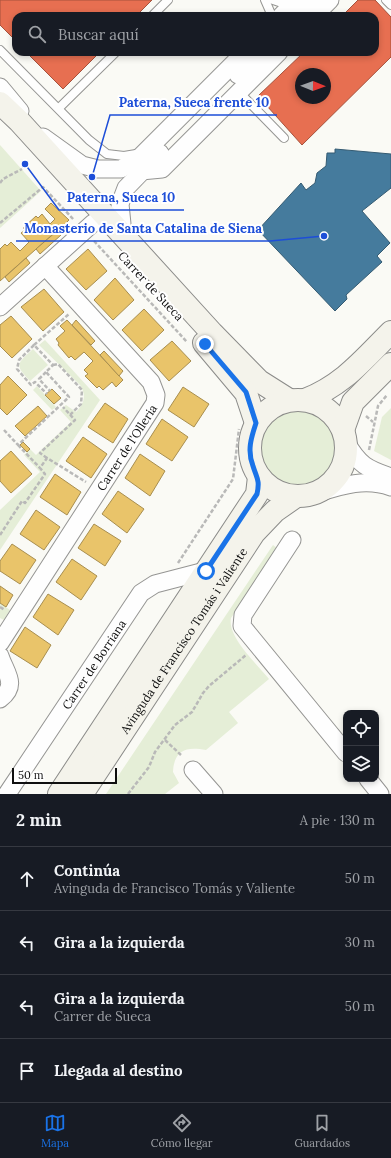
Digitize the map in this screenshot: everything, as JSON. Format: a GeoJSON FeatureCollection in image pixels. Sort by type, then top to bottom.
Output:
{"type":"FeatureCollection","features":[{"type":"Feature","properties":{"kind":"main road","name":"Carrer de Sueca"},"geometry":{"type":"LineString","coordinates":[[0,103],[19,121],[212,333],[249,369],[259,381],[297,400]]}},
{"type":"Feature","properties":{"kind":"main road","name":"Carrer de Sueca"},"geometry":{"type":"LineString","coordinates":[[0,122],[88,227],[205,344],[246,392],[248,425]]}},
{"type":"Feature","properties":{"kind":"main road"},"geometry":{"type":"LineString","coordinates":[[391,332],[338,384],[323,393],[276,405],[248,425],[251,437],[250,452],[253,466],[259,478],[270,488],[282,494],[295,497],[318,493],[330,484],[340,472],[345,458],[344,436],[353,402],[391,364]]}},
{"type":"Feature","properties":{"kind":"main road"},"geometry":{"type":"LineString","coordinates":[[297,400],[321,406],[334,416],[344,436]]}},
{"type":"Feature","properties":{"kind":"main road"},"geometry":{"type":"LineString","coordinates":[[59,794],[257,494],[259,478]]}},
{"type":"Feature","properties":{"kind":"main road","name":"Avinguda de Francisco Tomás i Valiente"},"geometry":{"type":"LineString","coordinates":[[82,794],[254,533],[275,511],[295,497]]}},
{"type":"Feature","properties":{"kind":"street"},"geometry":{"type":"LineString","coordinates":[[292,9],[313,0]]}},
{"type":"Feature","properties":{"kind":"street"},"geometry":{"type":"LineString","coordinates":[[318,12],[330,0]]}},
{"type":"Feature","properties":{"kind":"street","name":"Carrer de Sueca"},"geometry":{"type":"LineString","coordinates":[[43,137],[82,165],[98,169],[121,168],[143,153],[241,56]]}},
{"type":"Feature","properties":{"kind":"street"},"geometry":{"type":"LineString","coordinates":[[122,224],[120,204],[126,188],[141,171],[257,56]]}},
{"type":"Feature","properties":{"kind":"street"},"geometry":{"type":"LineString","coordinates":[[141,171],[162,168],[274,56]]}},
{"type":"Feature","properties":{"kind":"street","name":"Carrer de Sueca"},"geometry":{"type":"LineString","coordinates":[[0,87],[43,137],[248,362],[249,369]]}},
{"type":"Feature","properties":{"kind":"street"},"geometry":{"type":"LineString","coordinates":[[0,307],[88,227]]}},
{"type":"Feature","properties":{"kind":"street","name":"Carrer de l'Olleria"},"geometry":{"type":"LineString","coordinates":[[0,643],[156,403],[156,395],[151,382],[45,266]]}},
{"type":"Feature","properties":{"kind":"street"},"geometry":{"type":"LineString","coordinates":[[344,436],[354,456],[364,467],[391,478]]}},
{"type":"Feature","properties":{"kind":"street"},"geometry":{"type":"LineString","coordinates":[[318,493],[345,485],[366,482],[391,487]]}},
{"type":"Feature","properties":{"kind":"street"},"geometry":{"type":"LineString","coordinates":[[292,540],[243,614],[241,620],[242,626],[343,748]]}},
{"type":"Feature","properties":{"kind":"street","name":"Carrer de Borriana"},"geometry":{"type":"LineString","coordinates":[[8,794],[141,592],[148,587],[166,581],[206,571]]}},
{"type":"Feature","properties":{"kind":"street"},"geometry":{"type":"LineString","coordinates":[[0,656],[9,673],[10,681],[6,692],[0,699]]}},
{"type":"Feature","properties":{"kind":"street"},"geometry":{"type":"LineString","coordinates":[[193,770],[214,794]]}},
{"type":"Feature","properties":{"kind":"street"},"geometry":{"type":"LineString","coordinates":[[370,782],[380,794]]}},
{"type":"Feature","properties":{"kind":"lane"},"geometry":{"type":"LineString","coordinates":[[156,12],[168,0]]}},
{"type":"Feature","properties":{"kind":"lane"},"geometry":{"type":"LineString","coordinates":[[265,0],[270,12]]}},
{"type":"Feature","properties":{"kind":"lane"},"geometry":{"type":"LineString","coordinates":[[272,0],[292,9]]}},
{"type":"Feature","properties":{"kind":"lane"},"geometry":{"type":"LineString","coordinates":[[386,0],[391,5]]}},
{"type":"Feature","properties":{"kind":"lane"},"geometry":{"type":"LineString","coordinates":[[0,50],[89,140],[107,154],[124,156],[143,153]]}},
{"type":"Feature","properties":{"kind":"lane"},"geometry":{"type":"LineString","coordinates":[[59,108],[112,56]]}},
{"type":"Feature","properties":{"kind":"lane"},"geometry":{"type":"LineString","coordinates":[[239,92],[284,138]]}},
{"type":"Feature","properties":{"kind":"path"},"geometry":{"type":"LineString","coordinates":[[0,184],[3,180],[22,169]]}},
{"type":"Feature","properties":{"kind":"path"},"geometry":{"type":"LineString","coordinates":[[0,223],[43,187],[88,227],[188,342]]}},
{"type":"Feature","properties":{"kind":"path"},"geometry":{"type":"LineString","coordinates":[[47,394],[35,382],[31,385],[17,369],[19,360],[74,309]]}},
{"type":"Feature","properties":{"kind":"path"},"geometry":{"type":"LineString","coordinates":[[34,345],[53,365]]}},
{"type":"Feature","properties":{"kind":"path"},"geometry":{"type":"LineString","coordinates":[[50,391],[39,379],[53,365],[58,364],[82,390],[81,404],[70,415]]}},
{"type":"Feature","properties":{"kind":"path"},"geometry":{"type":"LineString","coordinates":[[18,445],[69,397],[46,372]]}},
{"type":"Feature","properties":{"kind":"path"},"geometry":{"type":"LineString","coordinates":[[369,452],[372,428],[378,406],[391,390]]}},
{"type":"Feature","properties":{"kind":"path"},"geometry":{"type":"LineString","coordinates":[[63,407],[75,420],[40,453],[86,483]]}},
{"type":"Feature","properties":{"kind":"path"},"geometry":{"type":"LineString","coordinates":[[166,581],[233,479],[248,425]]}},
{"type":"Feature","properties":{"kind":"path"},"geometry":{"type":"LineString","coordinates":[[0,535],[22,501],[25,503],[45,474],[4,430]]}},
{"type":"Feature","properties":{"kind":"path"},"geometry":{"type":"LineString","coordinates":[[40,468],[47,458]]}},
{"type":"Feature","properties":{"kind":"path"},"geometry":{"type":"LineString","coordinates":[[128,794],[149,767],[155,752],[175,725],[192,712],[209,686],[250,652]]}},
{"type":"Feature","properties":{"kind":"path"},"geometry":{"type":"LineString","coordinates":[[165,740],[181,755]]}},
{"type":"Feature","properties":{"kind":"green space"},"geometry":{"type":"Polygon","coordinates":[[[0,145],[41,191],[0,228],[0,145]]]}},
{"type":"Feature","properties":{"kind":"green space"},"geometry":{"type":"Polygon","coordinates":[[[45,340],[100,400],[0,550],[0,510],[40,472],[24,455],[30,449],[36,455],[71,422],[60,410],[66,405],[76,412],[83,403],[84,399],[80,385],[39,345],[45,340]]]}},
{"type":"Feature","properties":{"kind":"green space"},"geometry":{"type":"Polygon","coordinates":[[[33,349],[48,365],[30,381],[21,371],[20,364],[21,361],[33,349]]]}},
{"type":"Feature","properties":{"kind":"green space"},"geometry":{"type":"Polygon","coordinates":[[[37,386],[56,407],[52,410],[33,390],[37,386]]]}},
{"type":"Feature","properties":{"kind":"green space"},"geometry":{"type":"Polygon","coordinates":[[[391,408],[391,460],[374,451],[382,417],[391,408]]]}},
{"type":"Feature","properties":{"kind":"green space"},"geometry":{"type":"Polygon","coordinates":[[[298,411],[312,414],[325,422],[333,435],[336,449],[333,463],[325,476],[312,484],[298,487],[284,484],[271,476],[263,463],[260,449],[263,435],[271,422],[284,414],[298,411]]]}},
{"type":"Feature","properties":{"kind":"green space"},"geometry":{"type":"Polygon","coordinates":[[[273,545],[277,548],[275,554],[231,618],[231,625],[238,642],[269,679],[229,712],[238,723],[206,750],[187,749],[179,754],[174,765],[173,772],[179,783],[165,794],[106,794],[273,545]]]}},
{"type":"Feature","properties":{"kind":"green space"},"geometry":{"type":"Polygon","coordinates":[[[0,603],[10,610],[4,620],[0,618],[0,603]]]}},
{"type":"Feature","properties":{"kind":"building: Viviendas"},"geometry":{"type":"Polygon","coordinates":[[[51,203],[69,220],[66,223],[72,229],[68,233],[61,227],[0,281],[0,249],[5,244],[7,246],[11,242],[20,251],[29,242],[21,233],[25,230],[23,228],[36,216],[38,218],[42,214],[50,224],[55,219],[45,209],[51,203]]]}},
{"type":"Feature","properties":{"kind":"building: Viviendas"},"geometry":{"type":"Polygon","coordinates":[[[57,231],[61,235],[40,254],[36,249],[57,231]]]}},
{"type":"Feature","properties":{"kind":"building: Viviendas"},"geometry":{"type":"Polygon","coordinates":[[[88,249],[107,271],[86,290],[66,269],[88,249]]]}},
{"type":"Feature","properties":{"kind":"building: Viviendas"},"geometry":{"type":"Polygon","coordinates":[[[26,258],[30,263],[9,282],[5,277],[26,258]]]}},
{"type":"Feature","properties":{"kind":"building: Viviendas"},"geometry":{"type":"Polygon","coordinates":[[[115,278],[134,300],[113,320],[94,300],[115,278]]]}},
{"type":"Feature","properties":{"kind":"building: Viviendas"},"geometry":{"type":"Polygon","coordinates":[[[44,289],[64,312],[43,331],[21,307],[44,289]]]}},
{"type":"Feature","properties":{"kind":"building: Viviendas"},"geometry":{"type":"Polygon","coordinates":[[[144,309],[164,330],[142,351],[122,330],[144,309]]]}},
{"type":"Feature","properties":{"kind":"building: Viviendas"},"geometry":{"type":"Polygon","coordinates":[[[11,316],[32,339],[12,358],[0,346],[0,325],[11,316]]]}},
{"type":"Feature","properties":{"kind":"building: Viviendas"},"geometry":{"type":"Polygon","coordinates":[[[67,320],[123,380],[116,387],[112,382],[103,390],[99,386],[97,388],[85,376],[88,374],[84,370],[93,361],[84,352],[75,360],[71,356],[69,358],[58,345],[59,343],[56,339],[65,331],[60,326],[67,320]]]}},
{"type":"Feature","properties":{"kind":"building: Viviendas"},"geometry":{"type":"Polygon","coordinates":[[[76,320],[95,341],[91,345],[72,325],[76,320]]]}},
{"type":"Feature","properties":{"kind":"building: Viviendas"},"geometry":{"type":"Polygon","coordinates":[[[172,341],[191,361],[169,381],[150,360],[172,341]]]}},
{"type":"Feature","properties":{"kind":"building: Viviendas"},"geometry":{"type":"Polygon","coordinates":[[[104,351],[123,371],[119,376],[100,355],[104,351]]]}},
{"type":"Feature","properties":{"kind":"building: Viviendas"},"geometry":{"type":"Polygon","coordinates":[[[8,376],[27,395],[7,415],[0,408],[0,385],[8,376]]]}},
{"type":"Feature","properties":{"kind":"building: Viviendas"},"geometry":{"type":"Polygon","coordinates":[[[183,387],[209,404],[194,427],[168,410],[183,387]]]}},
{"type":"Feature","properties":{"kind":"building: Viviendas"},"geometry":{"type":"Polygon","coordinates":[[[52,389],[61,398],[54,404],[45,395],[52,389]]]}},
{"type":"Feature","properties":{"kind":"building: Viviendas"},"geometry":{"type":"Polygon","coordinates":[[[105,403],[128,419],[113,443],[88,427],[105,403]]]}},
{"type":"Feature","properties":{"kind":"building: Viviendas"},"geometry":{"type":"Polygon","coordinates":[[[38,406],[47,416],[25,436],[15,426],[38,406]]]}},
{"type":"Feature","properties":{"kind":"building: Viviendas"},"geometry":{"type":"Polygon","coordinates":[[[162,419],[188,437],[172,461],[146,444],[162,419]]]}},
{"type":"Feature","properties":{"kind":"building: Viviendas"},"geometry":{"type":"Polygon","coordinates":[[[83,437],[107,454],[91,478],[66,461],[83,437]]]}},
{"type":"Feature","properties":{"kind":"building: Viviendas"},"geometry":{"type":"Polygon","coordinates":[[[23,442],[30,449],[27,452],[20,445],[23,442]]]}},
{"type":"Feature","properties":{"kind":"building: Viviendas"},"geometry":{"type":"Polygon","coordinates":[[[11,451],[32,474],[11,493],[0,481],[0,461],[11,451]]]}},
{"type":"Feature","properties":{"kind":"building: Viviendas"},"geometry":{"type":"Polygon","coordinates":[[[140,454],[165,471],[150,496],[125,478],[140,454]]]}},
{"type":"Feature","properties":{"kind":"building: Viviendas"},"geometry":{"type":"Polygon","coordinates":[[[55,474],[81,492],[67,515],[40,497],[55,474]]]}},
{"type":"Feature","properties":{"kind":"building: Viviendas"},"geometry":{"type":"Polygon","coordinates":[[[118,491],[144,509],[127,533],[102,514],[118,491]]]}},
{"type":"Feature","properties":{"kind":"building: Viviendas"},"geometry":{"type":"Polygon","coordinates":[[[36,510],[60,527],[44,550],[20,534],[36,510]]]}},
{"type":"Feature","properties":{"kind":"building: Viviendas"},"geometry":{"type":"Polygon","coordinates":[[[94,524],[121,541],[105,566],[78,548],[94,524]]]}},
{"type":"Feature","properties":{"kind":"building: Viviendas"},"geometry":{"type":"Polygon","coordinates":[[[12,544],[36,560],[20,584],[0,571],[0,561],[12,544]]]}},
{"type":"Feature","properties":{"kind":"building: Viviendas"},"geometry":{"type":"Polygon","coordinates":[[[72,559],[97,576],[81,600],[56,582],[72,559]]]}},
{"type":"Feature","properties":{"kind":"building: Viviendas"},"geometry":{"type":"Polygon","coordinates":[[[0,586],[13,595],[6,607],[0,603],[0,586]]]}},
{"type":"Feature","properties":{"kind":"building: Viviendas"},"geometry":{"type":"Polygon","coordinates":[[[48,594],[74,610],[58,635],[33,617],[48,594]]]}},
{"type":"Feature","properties":{"kind":"building: Viviendas"},"geometry":{"type":"Polygon","coordinates":[[[25,627],[51,645],[37,668],[10,651],[25,627]]]}},
{"type":"Feature","properties":{"kind":"building: Comercios"},"geometry":{"type":"Polygon","coordinates":[[[0,0],[152,0],[140,12],[12,12],[12,37],[0,25],[0,0]]]}},
{"type":"Feature","properties":{"kind":"building: Comercios"},"geometry":{"type":"Polygon","coordinates":[[[358,0],[375,0],[391,17],[391,57],[302,145],[258,96],[300,56],[379,56],[379,12],[346,12],[358,0]]]}},
{"type":"Feature","properties":{"kind":"building: Comercios"},"geometry":{"type":"Polygon","coordinates":[[[30,56],[96,56],[63,89],[30,56]]]}},
{"type":"Feature","properties":{"kind":"building: Público"},"geometry":{"type":"Polygon","coordinates":[[[335,149],[391,154],[391,188],[362,211],[390,243],[377,256],[382,262],[346,295],[347,299],[335,311],[258,230],[301,183],[306,190],[315,183],[317,173],[326,166],[327,153],[335,153],[335,149]]]}},
{"type":"Feature","properties":{"kind":"place","name":"Paterna, Sueca 10"},"geometry":{"type":"Point","coordinates":[25,164]}},
{"type":"Feature","properties":{"kind":"place","name":"Paterna, Sueca frente 10"},"geometry":{"type":"Point","coordinates":[92,177]}},
{"type":"Feature","properties":{"kind":"place","name":"Monasterio de Santa Catalina de Siena"},"geometry":{"type":"Point","coordinates":[324,236]}},
{"type":"Feature","properties":{"kind":"route"},"geometry":{"type":"LineString","coordinates":[[205,344],[246,392],[256,423],[251,437],[250,452],[253,466],[259,478],[257,494],[206,571]]}}]}
